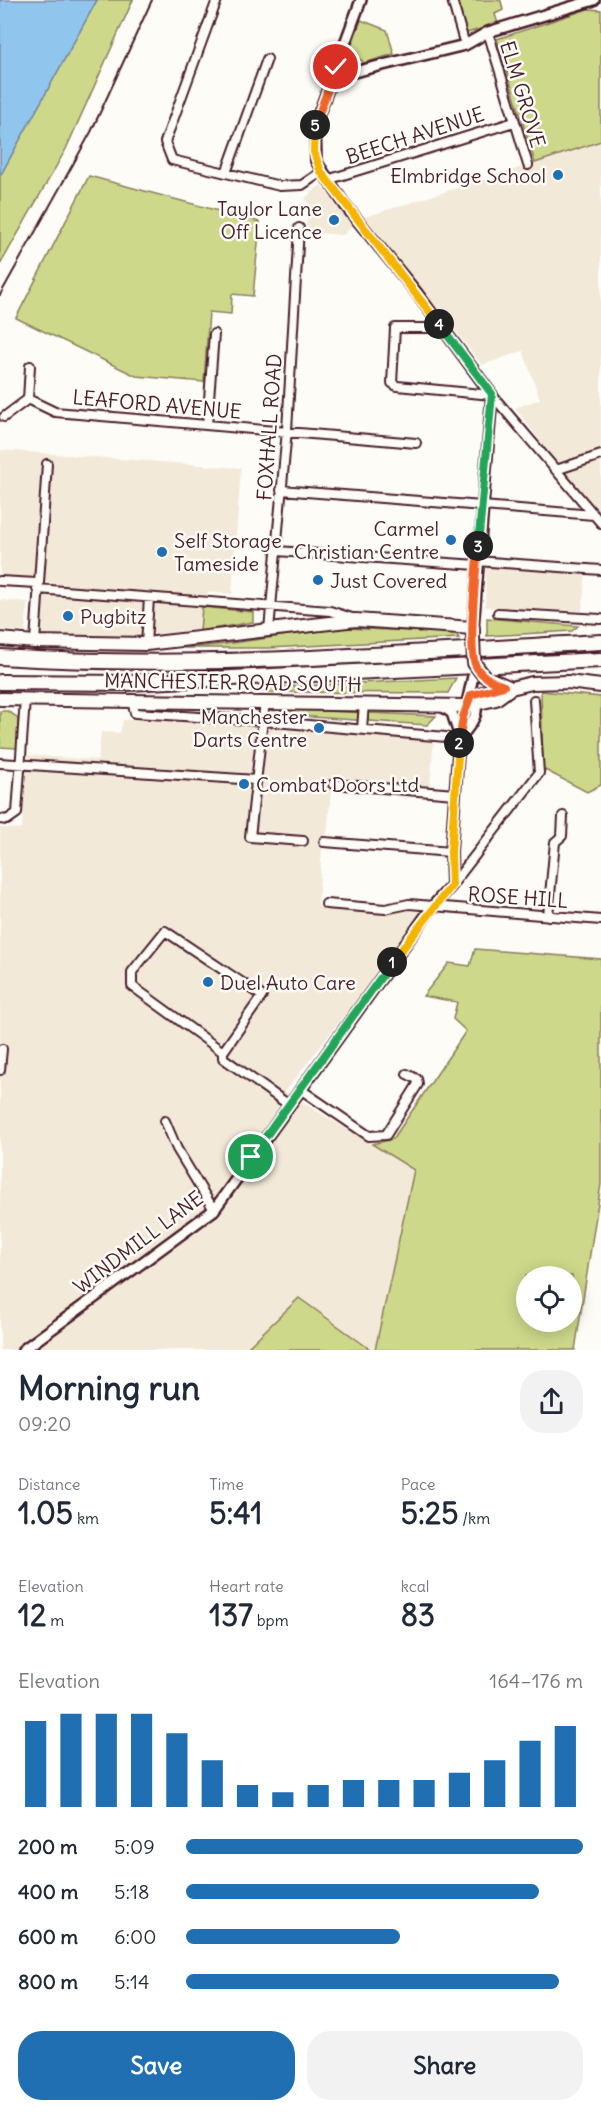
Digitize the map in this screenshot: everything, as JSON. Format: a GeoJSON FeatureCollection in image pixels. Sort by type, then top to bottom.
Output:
{"type":"FeatureCollection","features":[{"type":"Feature","properties":{"kind":"highway"},"geometry":{"type":"LineString","coordinates":[[0,657],[128,661],[321,658],[601,642]]}},
{"type":"Feature","properties":{"kind":"highway"},"geometry":{"type":"LineString","coordinates":[[0,682],[128,683],[601,660]]}},
{"type":"Feature","properties":{"kind":"main road"},"geometry":{"type":"LineString","coordinates":[[0,639],[34,642],[146,644],[356,620],[473,633],[477,672],[507,687],[532,683],[568,682],[601,686]]}},
{"type":"Feature","properties":{"kind":"main road"},"geometry":{"type":"LineString","coordinates":[[471,701],[496,699],[507,687]]}},
{"type":"Feature","properties":{"kind":"main road","name":"MANCHESTER ROAD SOUTH"},"geometry":{"type":"LineString","coordinates":[[0,699],[440,705],[471,701]]}},
{"type":"Feature","properties":{"kind":"street","name":"BEECH AVENUE"},"geometry":{"type":"LineString","coordinates":[[217,0],[165,142],[172,160],[265,183],[295,187],[324,176],[513,122]]}},
{"type":"Feature","properties":{"kind":"street"},"geometry":{"type":"LineString","coordinates":[[361,0],[314,135],[314,152],[324,176],[492,394],[601,524]]}},
{"type":"Feature","properties":{"kind":"street"},"geometry":{"type":"LineString","coordinates":[[452,0],[465,45]]}},
{"type":"Feature","properties":{"kind":"street"},"geometry":{"type":"LineString","coordinates":[[336,67],[350,74],[465,45],[488,32],[594,0]]}},
{"type":"Feature","properties":{"kind":"street","name":"ELM GROVE"},"geometry":{"type":"LineString","coordinates":[[488,32],[513,122],[528,165]]}},
{"type":"Feature","properties":{"kind":"street"},"geometry":{"type":"LineString","coordinates":[[226,173],[267,59]]}},
{"type":"Feature","properties":{"kind":"street","name":"FOXHALL ROAD"},"geometry":{"type":"LineString","coordinates":[[268,630],[277,551],[299,228]]}},
{"type":"Feature","properties":{"kind":"street"},"geometry":{"type":"LineString","coordinates":[[437,321],[430,328],[398,326],[395,328],[392,383],[397,386],[492,394]]}},
{"type":"Feature","properties":{"kind":"street"},"geometry":{"type":"LineString","coordinates":[[207,425],[214,334]]}},
{"type":"Feature","properties":{"kind":"street"},"geometry":{"type":"LineString","coordinates":[[4,417],[28,399],[30,366]]}},
{"type":"Feature","properties":{"kind":"street"},"geometry":{"type":"LineString","coordinates":[[473,633],[492,394]]}},
{"type":"Feature","properties":{"kind":"street","name":"LEAFORD AVENUE"},"geometry":{"type":"LineString","coordinates":[[28,399],[55,412],[286,430],[416,443]]}},
{"type":"Feature","properties":{"kind":"street"},"geometry":{"type":"LineString","coordinates":[[556,470],[601,455]]}},
{"type":"Feature","properties":{"kind":"street"},"geometry":{"type":"LineString","coordinates":[[34,642],[47,464]]}},
{"type":"Feature","properties":{"kind":"street"},"geometry":{"type":"LineString","coordinates":[[280,490],[594,515]]}},
{"type":"Feature","properties":{"kind":"street"},"geometry":{"type":"LineString","coordinates":[[277,551],[601,570]]}},
{"type":"Feature","properties":{"kind":"street"},"geometry":{"type":"LineString","coordinates":[[0,580],[149,598],[330,611],[356,620]]}},
{"type":"Feature","properties":{"kind":"street"},"geometry":{"type":"LineString","coordinates":[[146,644],[149,598]]}},
{"type":"Feature","properties":{"kind":"street"},"geometry":{"type":"LineString","coordinates":[[498,613],[601,619]]}},
{"type":"Feature","properties":{"kind":"street"},"geometry":{"type":"LineString","coordinates":[[452,885],[451,852],[459,739],[477,672]]}},
{"type":"Feature","properties":{"kind":"street"},"geometry":{"type":"LineString","coordinates":[[0,819],[7,820],[17,813],[25,699]]}},
{"type":"Feature","properties":{"kind":"street","name":"WINDMILL LANE"},"geometry":{"type":"LineString","coordinates":[[23,1350],[214,1210],[433,906],[452,885],[539,772],[534,700]]}},
{"type":"Feature","properties":{"kind":"street"},"geometry":{"type":"LineString","coordinates":[[132,701],[135,713],[263,721],[446,737]]}},
{"type":"Feature","properties":{"kind":"street"},"geometry":{"type":"LineString","coordinates":[[266,701],[250,837],[303,841]]}},
{"type":"Feature","properties":{"kind":"street"},"geometry":{"type":"LineString","coordinates":[[362,729],[364,703]]}},
{"type":"Feature","properties":{"kind":"street"},"geometry":{"type":"LineString","coordinates":[[440,705],[452,713],[459,739]]}},
{"type":"Feature","properties":{"kind":"street"},"geometry":{"type":"LineString","coordinates":[[0,763],[256,780]]}},
{"type":"Feature","properties":{"kind":"street"},"geometry":{"type":"LineString","coordinates":[[333,784],[455,794]]}},
{"type":"Feature","properties":{"kind":"street"},"geometry":{"type":"LineString","coordinates":[[549,916],[555,842],[562,836],[563,816]]}},
{"type":"Feature","properties":{"kind":"street"},"geometry":{"type":"LineString","coordinates":[[324,842],[451,852]]}},
{"type":"Feature","properties":{"kind":"street","name":"ROSE HILL"},"geometry":{"type":"LineString","coordinates":[[326,904],[385,909],[409,904],[601,920]]}},
{"type":"Feature","properties":{"kind":"street"},"geometry":{"type":"LineString","coordinates":[[223,1052],[132,986],[132,972],[165,931],[262,996],[223,1052],[223,1058],[289,1105]]}},
{"type":"Feature","properties":{"kind":"street"},"geometry":{"type":"LineString","coordinates":[[0,1070],[2,1049]]}},
{"type":"Feature","properties":{"kind":"street"},"geometry":{"type":"LineString","coordinates":[[300,1089],[369,1136],[386,1135],[418,1084],[417,1079],[407,1074]]}},
{"type":"Feature","properties":{"kind":"street"},"geometry":{"type":"LineString","coordinates":[[165,1121],[177,1149],[214,1210]]}},
{"type":"Feature","properties":{"kind":"shaded area"},"geometry":{"type":"Polygon","coordinates":[[[588,9],[601,10],[601,520],[515,408],[540,399],[523,351],[482,365],[365,217],[535,163],[498,38],[588,9]]]}},
{"type":"Feature","properties":{"kind":"shaded area"},"geometry":{"type":"Polygon","coordinates":[[[321,185],[354,224],[343,235],[306,232],[308,203],[305,198],[321,185]]]}},
{"type":"Feature","properties":{"kind":"shaded area"},"geometry":{"type":"Polygon","coordinates":[[[0,450],[241,468],[232,594],[208,592],[206,629],[112,639],[37,635],[43,579],[0,575],[0,450]]]}},
{"type":"Feature","properties":{"kind":"shaded area"},"geometry":{"type":"Polygon","coordinates":[[[486,566],[586,571],[582,611],[485,607],[486,566]]]}},
{"type":"Feature","properties":{"kind":"shaded area"},"geometry":{"type":"Polygon","coordinates":[[[0,600],[28,602],[25,632],[0,630],[0,600]]]}},
{"type":"Feature","properties":{"kind":"shaded area"},"geometry":{"type":"Polygon","coordinates":[[[162,718],[434,737],[430,787],[332,779],[327,835],[322,848],[318,905],[424,912],[285,1092],[414,1169],[375,1350],[371,1350],[299,1298],[245,1350],[0,1350],[0,828],[22,829],[27,755],[98,760],[101,732],[120,733],[123,720],[162,718]]]}},
{"type":"Feature","properties":{"kind":"green space"},"geometry":{"type":"Polygon","coordinates":[[[97,0],[133,0],[66,149],[0,265],[0,176],[97,0]]]}},
{"type":"Feature","properties":{"kind":"green space"},"geometry":{"type":"Polygon","coordinates":[[[456,0],[501,1],[503,10],[495,14],[498,24],[463,34],[456,0]]]}},
{"type":"Feature","properties":{"kind":"green space"},"geometry":{"type":"Polygon","coordinates":[[[588,9],[601,10],[601,141],[535,163],[497,39],[588,9]]]}},
{"type":"Feature","properties":{"kind":"green space"},"geometry":{"type":"Polygon","coordinates":[[[361,20],[387,30],[394,54],[364,63],[350,50],[361,20]]]}},
{"type":"Feature","properties":{"kind":"green space"},"geometry":{"type":"Polygon","coordinates":[[[89,176],[260,222],[253,296],[232,294],[231,314],[209,312],[204,382],[136,376],[16,318],[89,176]]]}},
{"type":"Feature","properties":{"kind":"green space"},"geometry":{"type":"Polygon","coordinates":[[[202,607],[253,612],[253,622],[200,631],[202,607]]]}},
{"type":"Feature","properties":{"kind":"green space"},"geometry":{"type":"Polygon","coordinates":[[[487,618],[578,626],[572,631],[487,636],[487,618]]]}},
{"type":"Feature","properties":{"kind":"green space"},"geometry":{"type":"Polygon","coordinates":[[[345,628],[456,633],[459,638],[269,648],[181,648],[222,644],[345,628]]]}},
{"type":"Feature","properties":{"kind":"green space"},"geometry":{"type":"Polygon","coordinates":[[[456,678],[448,693],[264,692],[261,688],[456,678]]]}},
{"type":"Feature","properties":{"kind":"green space"},"geometry":{"type":"Polygon","coordinates":[[[541,691],[601,697],[601,785],[587,792],[543,769],[541,691]]]}},
{"type":"Feature","properties":{"kind":"green space"},"geometry":{"type":"Polygon","coordinates":[[[279,709],[436,716],[427,725],[283,715],[279,709]]]}},
{"type":"Feature","properties":{"kind":"green space"},"geometry":{"type":"Polygon","coordinates":[[[0,711],[8,711],[18,718],[17,748],[0,747],[0,711]]]}},
{"type":"Feature","properties":{"kind":"green space"},"geometry":{"type":"Polygon","coordinates":[[[475,949],[601,959],[601,1184],[582,1305],[582,1266],[516,1266],[516,1332],[578,1332],[575,1350],[375,1350],[414,1170],[372,1144],[393,1139],[466,1031],[453,1019],[457,1002],[423,996],[449,963],[470,966],[475,949]]]}},
{"type":"Feature","properties":{"kind":"green space"},"geometry":{"type":"Polygon","coordinates":[[[299,1298],[371,1350],[245,1350],[299,1298]]]}},
{"type":"Feature","properties":{"kind":"water"},"geometry":{"type":"Polygon","coordinates":[[[0,0],[97,0],[0,176],[0,0]]]}},
{"type":"Feature","properties":{"kind":"railway"},"geometry":{"type":"LineString","coordinates":[[0,295],[91,132],[152,0]]}},
{"type":"Feature","properties":{"kind":"place","name":"Elmbridge School"},"geometry":{"type":"Point","coordinates":[558,175]}},
{"type":"Feature","properties":{"kind":"place","name":"Taylor Lane Off Licence"},"geometry":{"type":"Point","coordinates":[334,220]}},
{"type":"Feature","properties":{"kind":"place","name":"Carmel Christian Centre"},"geometry":{"type":"Point","coordinates":[451,540]}},
{"type":"Feature","properties":{"kind":"place","name":"Self Storage Tameside"},"geometry":{"type":"Point","coordinates":[162,552]}},
{"type":"Feature","properties":{"kind":"place","name":"Just Covered"},"geometry":{"type":"Point","coordinates":[318,580]}},
{"type":"Feature","properties":{"kind":"place","name":"Pugbitz"},"geometry":{"type":"Point","coordinates":[68,616]}},
{"type":"Feature","properties":{"kind":"place","name":"Manchester Darts Centre"},"geometry":{"type":"Point","coordinates":[319,728]}},
{"type":"Feature","properties":{"kind":"place","name":"Combat Doors Ltd"},"geometry":{"type":"Point","coordinates":[244,784]}},
{"type":"Feature","properties":{"kind":"place","name":"Duel Auto Care"},"geometry":{"type":"Point","coordinates":[208,982]}},
{"type":"Feature","properties":{"kind":"route"},"geometry":{"type":"LineString","coordinates":[[251,1157],[433,906],[452,885],[451,852],[459,739],[466,705],[471,695],[504,686],[484,676],[474,663],[477,561],[492,394],[416,292],[321,172],[314,152],[315,124],[336,67]]}}]}
